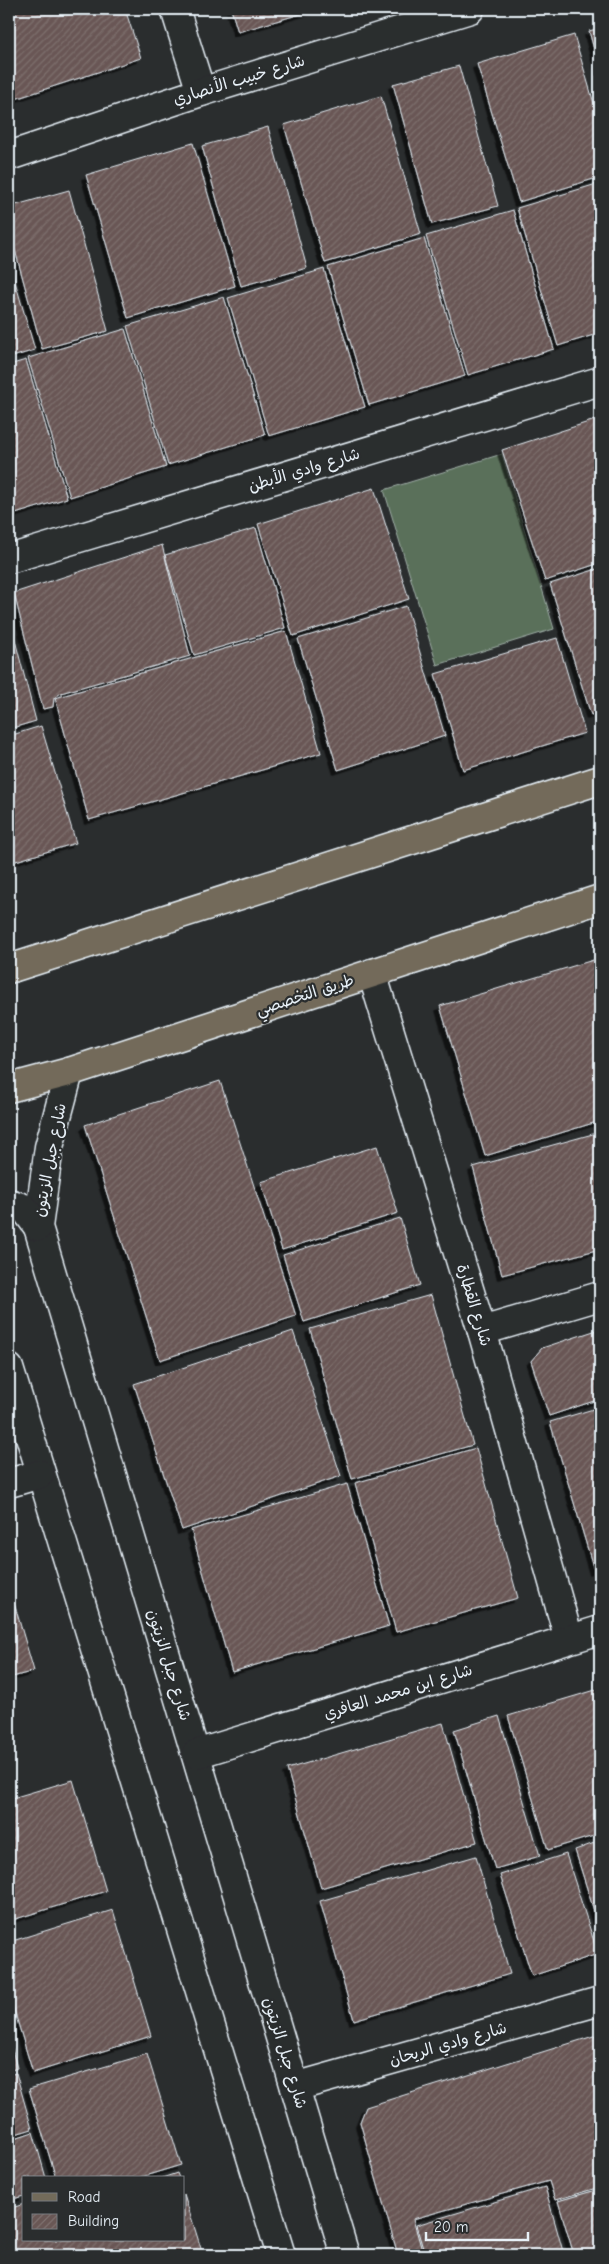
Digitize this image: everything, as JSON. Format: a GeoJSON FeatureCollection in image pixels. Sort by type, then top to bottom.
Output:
{"type":"FeatureCollection","features":[{"type":"Feature","properties":{"kind":"main road"},"geometry":{"type":"LineString","coordinates":[[9,969],[600,780]]}},
{"type":"Feature","properties":{"kind":"main road","name":"طريق التخصصي"},"geometry":{"type":"LineString","coordinates":[[9,1088],[69,1072],[600,899]]}},
{"type":"Feature","properties":{"kind":"street"},"geometry":{"type":"LineString","coordinates":[[174,9],[201,92]]}},
{"type":"Feature","properties":{"kind":"street","name":"شارع خبيب الأنصاري"},"geometry":{"type":"LineString","coordinates":[[9,156],[201,92],[470,9]]}},
{"type":"Feature","properties":{"kind":"street","name":"شارع وادي الأبطن"},"geometry":{"type":"LineString","coordinates":[[9,559],[600,381]]}},
{"type":"Feature","properties":{"kind":"street","name":"شارع القطارة"},"geometry":{"type":"LineString","coordinates":[[372,973],[482,1331],[569,1639]]}},
{"type":"Feature","properties":{"kind":"street","name":"شارع جبل الزيتون"},"geometry":{"type":"LineString","coordinates":[[69,1072],[49,1147],[38,1227],[345,2255]]}},
{"type":"Feature","properties":{"kind":"street"},"geometry":{"type":"LineString","coordinates":[[9,1203],[24,1208],[38,1227]]}},
{"type":"Feature","properties":{"kind":"street"},"geometry":{"type":"LineString","coordinates":[[482,1331],[600,1296]]}},
{"type":"Feature","properties":{"kind":"street"},"geometry":{"type":"LineString","coordinates":[[9,1368],[281,2255]]}},
{"type":"Feature","properties":{"kind":"street"},"geometry":{"type":"LineString","coordinates":[[9,1483],[40,1474]]}},
{"type":"Feature","properties":{"kind":"street","name":"شارع ابن محمد العافري"},"geometry":{"type":"LineString","coordinates":[[196,1754],[600,1630]]}},
{"type":"Feature","properties":{"kind":"street","name":"شارع وادي الريحان"},"geometry":{"type":"LineString","coordinates":[[295,2087],[600,2001]]}},
{"type":"Feature","properties":{"kind":"green space"},"geometry":{"type":"Polygon","coordinates":[[[502,454],[554,629],[437,665],[384,490],[502,454]]]}},
{"type":"Feature","properties":{"kind":"building"},"geometry":{"type":"Polygon","coordinates":[[[9,9],[125,9],[141,58],[9,101],[9,9]]]}},
{"type":"Feature","properties":{"kind":"building"},"geometry":{"type":"Polygon","coordinates":[[[231,9],[318,9],[238,32],[231,9]]]}},
{"type":"Feature","properties":{"kind":"building"},"geometry":{"type":"Polygon","coordinates":[[[600,28],[600,71],[589,31],[600,28]]]}},
{"type":"Feature","properties":{"kind":"building"},"geometry":{"type":"Polygon","coordinates":[[[574,35],[600,124],[600,177],[519,202],[477,64],[574,35]]]}},
{"type":"Feature","properties":{"kind":"building"},"geometry":{"type":"Polygon","coordinates":[[[459,66],[498,206],[432,224],[393,84],[459,66]]]}},
{"type":"Feature","properties":{"kind":"building"},"geometry":{"type":"Polygon","coordinates":[[[381,96],[421,234],[325,263],[284,125],[381,96]]]}},
{"type":"Feature","properties":{"kind":"building"},"geometry":{"type":"Polygon","coordinates":[[[268,127],[307,268],[241,286],[202,146],[268,127]]]}},
{"type":"Feature","properties":{"kind":"building"},"geometry":{"type":"Polygon","coordinates":[[[193,143],[235,286],[128,318],[86,175],[193,143]]]}},
{"type":"Feature","properties":{"kind":"building"},"geometry":{"type":"Polygon","coordinates":[[[600,183],[600,333],[558,346],[517,208],[600,183]]]}},
{"type":"Feature","properties":{"kind":"building"},"geometry":{"type":"Polygon","coordinates":[[[69,190],[108,331],[42,349],[9,228],[9,207],[69,190]]]}},
{"type":"Feature","properties":{"kind":"building"},"geometry":{"type":"Polygon","coordinates":[[[513,210],[554,349],[468,375],[426,236],[513,210]]]}},
{"type":"Feature","properties":{"kind":"building"},"geometry":{"type":"Polygon","coordinates":[[[424,238],[465,376],[369,405],[328,267],[424,238]]]}},
{"type":"Feature","properties":{"kind":"building"},"geometry":{"type":"Polygon","coordinates":[[[9,261],[35,350],[9,358],[9,261]]]}},
{"type":"Feature","properties":{"kind":"building"},"geometry":{"type":"Polygon","coordinates":[[[324,269],[365,407],[269,436],[228,298],[324,269]]]}},
{"type":"Feature","properties":{"kind":"building"},"geometry":{"type":"Polygon","coordinates":[[[224,297],[265,435],[168,465],[127,326],[224,297]]]}},
{"type":"Feature","properties":{"kind":"building"},"geometry":{"type":"Polygon","coordinates":[[[125,329],[166,467],[70,497],[28,358],[125,329]]]}},
{"type":"Feature","properties":{"kind":"building"},"geometry":{"type":"Polygon","coordinates":[[[26,360],[67,498],[9,516],[9,365],[26,360]]]}},
{"type":"Feature","properties":{"kind":"building"},"geometry":{"type":"Polygon","coordinates":[[[598,419],[600,424],[600,563],[545,581],[502,450],[598,419]]]}},
{"type":"Feature","properties":{"kind":"building"},"geometry":{"type":"Polygon","coordinates":[[[374,488],[409,599],[293,636],[258,524],[374,488]]]}},
{"type":"Feature","properties":{"kind":"building"},"geometry":{"type":"Polygon","coordinates":[[[256,528],[285,628],[194,655],[165,555],[256,528]]]}},
{"type":"Feature","properties":{"kind":"building"},"geometry":{"type":"Polygon","coordinates":[[[162,545],[190,656],[61,693],[54,698],[53,707],[43,709],[14,593],[162,545]]]}},
{"type":"Feature","properties":{"kind":"building"},"geometry":{"type":"Polygon","coordinates":[[[600,568],[600,712],[591,715],[550,584],[600,568]]]}},
{"type":"Feature","properties":{"kind":"building"},"geometry":{"type":"Polygon","coordinates":[[[406,606],[445,736],[338,770],[298,639],[406,606]]]}},
{"type":"Feature","properties":{"kind":"building"},"geometry":{"type":"Polygon","coordinates":[[[9,617],[36,721],[9,729],[9,617]]]}},
{"type":"Feature","properties":{"kind":"building"},"geometry":{"type":"Polygon","coordinates":[[[286,631],[321,753],[89,820],[55,698],[286,631]]]}},
{"type":"Feature","properties":{"kind":"building"},"geometry":{"type":"Polygon","coordinates":[[[557,638],[585,733],[463,770],[435,674],[557,638]]]}},
{"type":"Feature","properties":{"kind":"building"},"geometry":{"type":"Polygon","coordinates":[[[41,726],[76,843],[9,863],[9,736],[41,726]]]}},
{"type":"Feature","properties":{"kind":"building"},"geometry":{"type":"Polygon","coordinates":[[[600,958],[600,1121],[485,1156],[440,1006],[600,958]]]}},
{"type":"Feature","properties":{"kind":"building"},"geometry":{"type":"Polygon","coordinates":[[[220,1081],[296,1316],[160,1360],[85,1125],[220,1081]]]}},
{"type":"Feature","properties":{"kind":"building"},"geometry":{"type":"Polygon","coordinates":[[[600,1132],[600,1249],[502,1275],[473,1167],[600,1132]]]}},
{"type":"Feature","properties":{"kind":"building"},"geometry":{"type":"Polygon","coordinates":[[[377,1146],[398,1213],[282,1250],[261,1182],[377,1146]]]}},
{"type":"Feature","properties":{"kind":"building"},"geometry":{"type":"Polygon","coordinates":[[[400,1218],[420,1285],[304,1322],[283,1255],[400,1218]]]}},
{"type":"Feature","properties":{"kind":"building"},"geometry":{"type":"Polygon","coordinates":[[[431,1295],[473,1445],[352,1479],[310,1329],[431,1295]]]}},
{"type":"Feature","properties":{"kind":"building"},"geometry":{"type":"Polygon","coordinates":[[[600,1329],[600,1399],[549,1416],[531,1361],[542,1348],[600,1329]]]}},
{"type":"Feature","properties":{"kind":"building"},"geometry":{"type":"Polygon","coordinates":[[[293,1331],[341,1476],[182,1530],[134,1384],[293,1331]]]}},
{"type":"Feature","properties":{"kind":"building"},"geometry":{"type":"Polygon","coordinates":[[[600,1407],[600,1568],[594,1570],[550,1422],[600,1407]]]}},
{"type":"Feature","properties":{"kind":"building"},"geometry":{"type":"Polygon","coordinates":[[[476,1448],[518,1598],[396,1632],[355,1483],[476,1448]]]}},
{"type":"Feature","properties":{"kind":"building"},"geometry":{"type":"Polygon","coordinates":[[[347,1484],[389,1626],[232,1672],[191,1530],[347,1484]]]}},
{"type":"Feature","properties":{"kind":"building"},"geometry":{"type":"Polygon","coordinates":[[[9,1586],[34,1671],[9,1678],[9,1586]]]}},
{"type":"Feature","properties":{"kind":"building"},"geometry":{"type":"Polygon","coordinates":[[[599,1689],[600,1834],[548,1850],[508,1716],[599,1689]]]}},
{"type":"Feature","properties":{"kind":"building"},"geometry":{"type":"Polygon","coordinates":[[[499,1716],[540,1856],[495,1869],[454,1730],[499,1716]]]}},
{"type":"Feature","properties":{"kind":"building"},"geometry":{"type":"Polygon","coordinates":[[[443,1723],[477,1842],[321,1888],[287,1769],[443,1723]]]}},
{"type":"Feature","properties":{"kind":"building"},"geometry":{"type":"Polygon","coordinates":[[[73,1780],[106,1891],[9,1921],[9,1799],[73,1780]]]}},
{"type":"Feature","properties":{"kind":"building"},"geometry":{"type":"Polygon","coordinates":[[[600,1841],[600,1930],[575,1850],[600,1841]]]}},
{"type":"Feature","properties":{"kind":"building"},"geometry":{"type":"Polygon","coordinates":[[[566,1854],[598,1954],[532,1976],[500,1875],[566,1854]]]}},
{"type":"Feature","properties":{"kind":"building"},"geometry":{"type":"Polygon","coordinates":[[[476,1856],[510,1974],[354,2020],[320,1901],[476,1856]]]}},
{"type":"Feature","properties":{"kind":"building"},"geometry":{"type":"Polygon","coordinates":[[[113,1910],[151,2036],[33,2073],[9,1993],[9,1942],[113,1910]]]}},
{"type":"Feature","properties":{"kind":"building"},"geometry":{"type":"Polygon","coordinates":[[[600,2034],[600,2187],[555,2200],[549,2181],[413,2219],[423,2254],[398,2255],[360,2122],[366,2107],[600,2034]]]}},
{"type":"Feature","properties":{"kind":"building"},"geometry":{"type":"Polygon","coordinates":[[[9,2038],[17,2068],[9,2071],[9,2038]]]}},
{"type":"Feature","properties":{"kind":"building"},"geometry":{"type":"Polygon","coordinates":[[[147,2054],[181,2165],[145,2176],[55,2176],[29,2089],[147,2054]]]}},
{"type":"Feature","properties":{"kind":"building"},"geometry":{"type":"Polygon","coordinates":[[[16,2073],[32,2129],[9,2136],[9,2075],[16,2073]]]}},
{"type":"Feature","properties":{"kind":"building"},"geometry":{"type":"Polygon","coordinates":[[[33,2132],[45,2176],[22,2176],[22,2197],[9,2200],[9,2140],[33,2132]]]}},
{"type":"Feature","properties":{"kind":"building"},"geometry":{"type":"Polygon","coordinates":[[[545,2187],[564,2255],[425,2255],[416,2225],[545,2187]]]}},
{"type":"Feature","properties":{"kind":"building"},"geometry":{"type":"Polygon","coordinates":[[[600,2189],[600,2255],[574,2255],[558,2201],[600,2189]]]}},
{"type":"Feature","properties":{"kind":"building"},"geometry":{"type":"Polygon","coordinates":[[[185,2197],[203,2255],[9,2255],[9,2209],[22,2205],[22,2242],[185,2242],[185,2197]]]}}]}
